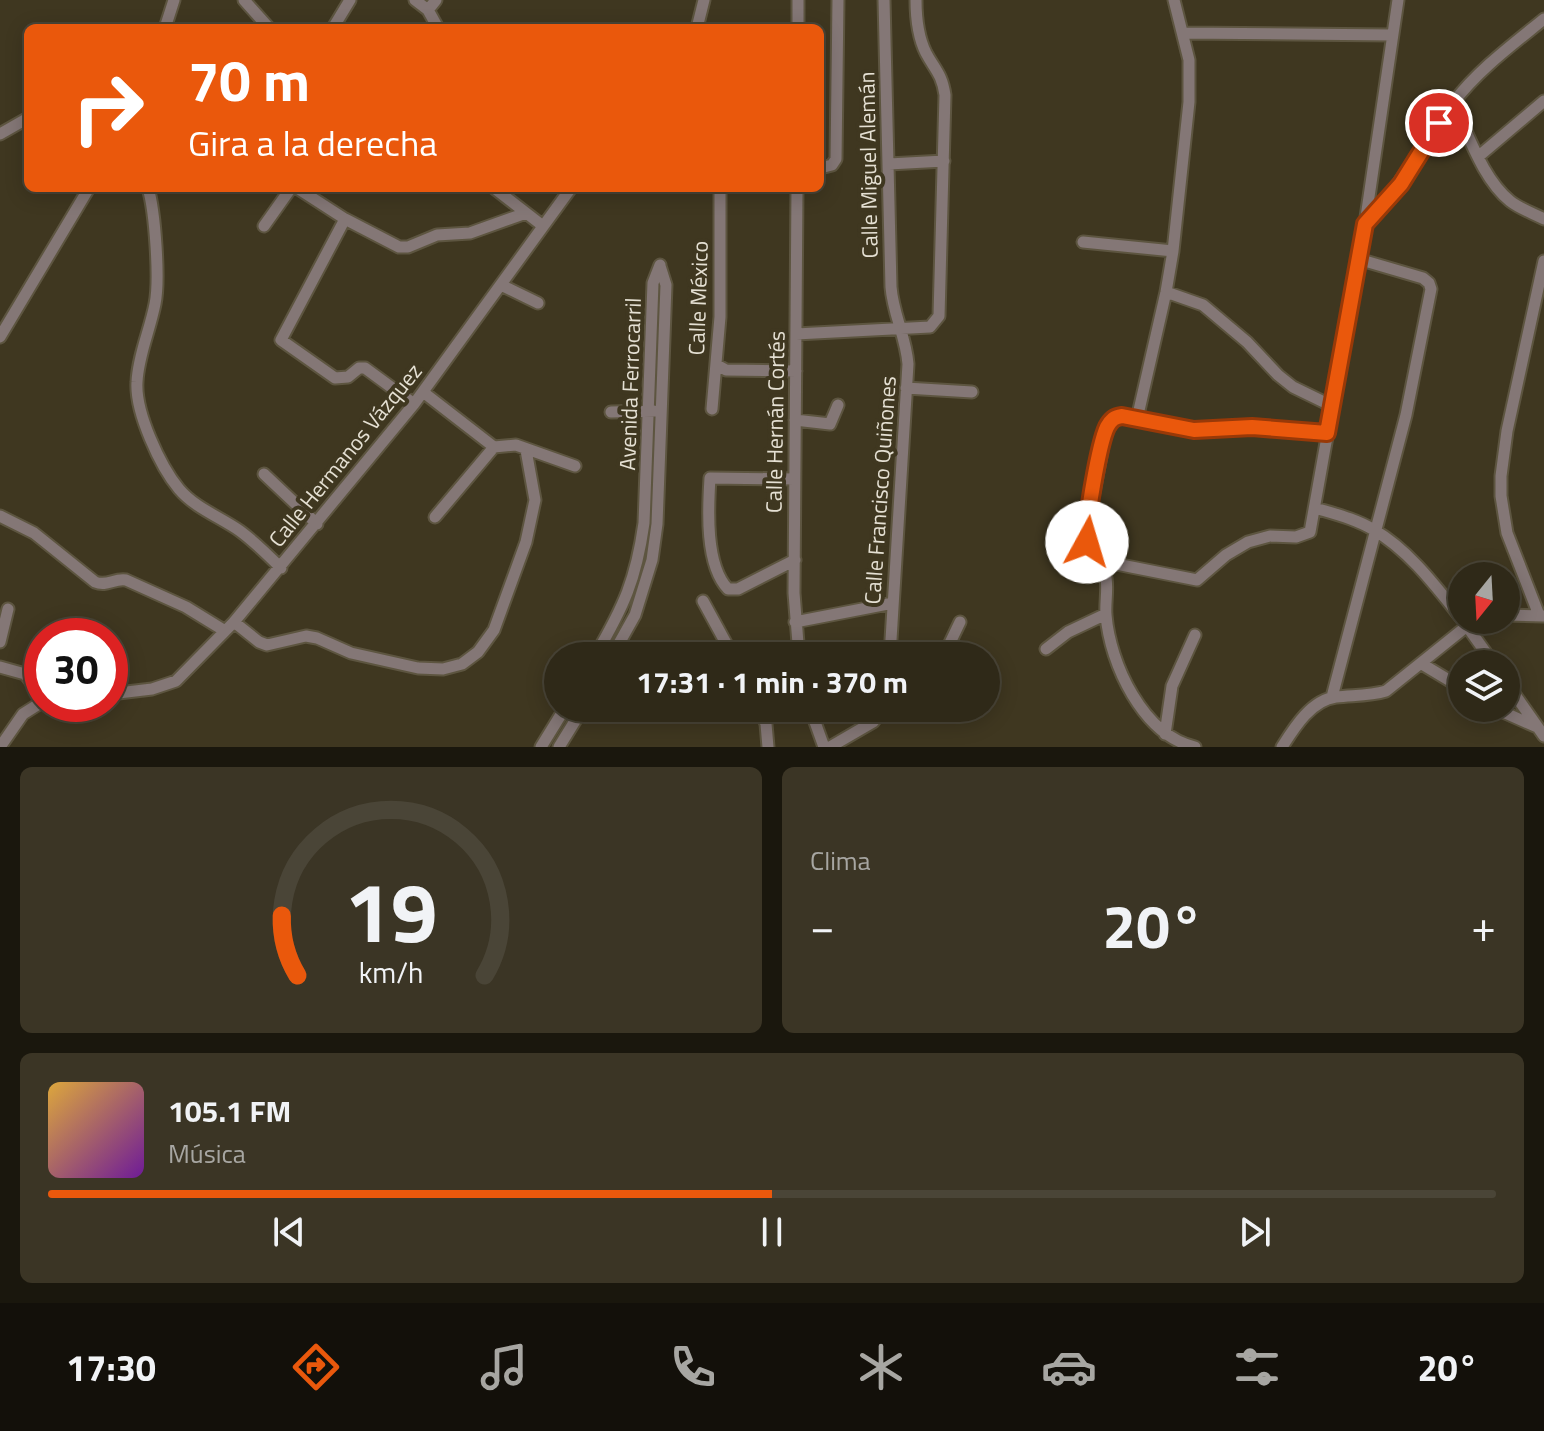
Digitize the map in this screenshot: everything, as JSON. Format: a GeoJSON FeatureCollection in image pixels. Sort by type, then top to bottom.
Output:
{"type":"FeatureCollection","features":[{"type":"Feature","properties":{"kind":"street"},"geometry":{"type":"LineString","coordinates":[[166,24],[174,0]]}},
{"type":"Feature","properties":{"kind":"street"},"geometry":{"type":"LineString","coordinates":[[244,0],[265,24]]}},
{"type":"Feature","properties":{"kind":"street"},"geometry":{"type":"LineString","coordinates":[[335,24],[350,0]]}},
{"type":"Feature","properties":{"kind":"street"},"geometry":{"type":"LineString","coordinates":[[415,0],[428,10],[436,24]]}},
{"type":"Feature","properties":{"kind":"street"},"geometry":{"type":"LineString","coordinates":[[428,10],[436,0]]}},
{"type":"Feature","properties":{"kind":"street"},"geometry":{"type":"LineString","coordinates":[[698,24],[704,0]]}},
{"type":"Feature","properties":{"kind":"street"},"geometry":{"type":"LineString","coordinates":[[798,0],[798,24]]}},
{"type":"Feature","properties":{"kind":"street"},"geometry":{"type":"LineString","coordinates":[[826,166],[836,151],[838,0]]}},
{"type":"Feature","properties":{"kind":"street","name":"Calle Miguel Alemán"},"geometry":{"type":"LineString","coordinates":[[884,0],[891,287],[899,329]]}},
{"type":"Feature","properties":{"kind":"street"},"geometry":{"type":"LineString","coordinates":[[796,334],[930,327],[939,316],[943,83],[941,74],[924,49],[916,0]]}},
{"type":"Feature","properties":{"kind":"street"},"geometry":{"type":"LineString","coordinates":[[1137,419],[1173,251],[1189,102],[1189,60],[1174,0]]}},
{"type":"Feature","properties":{"kind":"street"},"geometry":{"type":"LineString","coordinates":[[1101,561],[1197,580],[1226,555],[1248,542],[1270,536],[1305,536],[1310,532],[1365,224],[1398,0]]}},
{"type":"Feature","properties":{"kind":"street"},"geometry":{"type":"LineString","coordinates":[[1365,224],[1401,184],[1453,103],[1484,69],[1544,19]]}},
{"type":"Feature","properties":{"kind":"street"},"geometry":{"type":"LineString","coordinates":[[1183,33],[1392,35]]}},
{"type":"Feature","properties":{"kind":"street"},"geometry":{"type":"LineString","coordinates":[[1479,156],[1544,101]]}},
{"type":"Feature","properties":{"kind":"street"},"geometry":{"type":"LineString","coordinates":[[1453,103],[1498,189],[1512,202],[1544,219]]}},
{"type":"Feature","properties":{"kind":"street"},"geometry":{"type":"LineString","coordinates":[[0,134],[24,120]]}},
{"type":"Feature","properties":{"kind":"street"},"geometry":{"type":"LineString","coordinates":[[889,164],[944,161]]}},
{"type":"Feature","properties":{"kind":"street"},"geometry":{"type":"LineString","coordinates":[[0,337],[87,192]]}},
{"type":"Feature","properties":{"kind":"street"},"geometry":{"type":"LineString","coordinates":[[149,192],[157,285],[156,301],[138,371],[140,408],[157,453],[184,495],[242,532],[281,568]]}},
{"type":"Feature","properties":{"kind":"street"},"geometry":{"type":"LineString","coordinates":[[264,226],[291,192]]}},
{"type":"Feature","properties":{"kind":"street"},"geometry":{"type":"LineString","coordinates":[[301,192],[390,243],[408,247],[437,235],[470,233],[526,213]]}},
{"type":"Feature","properties":{"kind":"street"},"geometry":{"type":"LineString","coordinates":[[499,192],[543,226]]}},
{"type":"Feature","properties":{"kind":"street","name":"Calle Hermanos Vázquez"},"geometry":{"type":"LineString","coordinates":[[128,692],[152,689],[176,681],[281,568],[414,404],[568,192]]}},
{"type":"Feature","properties":{"kind":"street","name":"Calle México"},"geometry":{"type":"LineString","coordinates":[[712,409],[713,372],[717,365],[720,192]]}},
{"type":"Feature","properties":{"kind":"street","name":"Calle Hernán Cortés"},"geometry":{"type":"LineString","coordinates":[[797,192],[794,479],[797,642]]}},
{"type":"Feature","properties":{"kind":"street"},"geometry":{"type":"LineString","coordinates":[[345,219],[281,340],[335,378],[348,377],[359,368],[365,368],[414,404]]}},
{"type":"Feature","properties":{"kind":"street"},"geometry":{"type":"LineString","coordinates":[[1083,242],[1173,251]]}},
{"type":"Feature","properties":{"kind":"street"},"geometry":{"type":"LineString","coordinates":[[1332,697],[1409,401],[1431,289],[1423,278],[1358,259]]}},
{"type":"Feature","properties":{"kind":"street"},"geometry":{"type":"LineString","coordinates":[[1520,615],[1542,615],[1507,533],[1501,476],[1507,431],[1544,261]]}},
{"type":"Feature","properties":{"kind":"street","name":"Avenida Ferrocarril"},"geometry":{"type":"LineString","coordinates":[[603,642],[622,608],[639,558],[655,412],[666,285],[660,265],[653,283],[655,412],[657,524],[652,560],[635,615],[620,642]]}},
{"type":"Feature","properties":{"kind":"street"},"geometry":{"type":"LineString","coordinates":[[501,285],[538,303]]}},
{"type":"Feature","properties":{"kind":"street"},"geometry":{"type":"LineString","coordinates":[[1166,292],[1203,305],[1247,342],[1286,381],[1332,406]]}},
{"type":"Feature","properties":{"kind":"street","name":"Calle Francisco Quiñones"},"geometry":{"type":"LineString","coordinates":[[891,642],[907,352],[899,329]]}},
{"type":"Feature","properties":{"kind":"street"},"geometry":{"type":"LineString","coordinates":[[717,365],[726,370],[796,371]]}},
{"type":"Feature","properties":{"kind":"street"},"geometry":{"type":"LineString","coordinates":[[906,388],[972,392]]}},
{"type":"Feature","properties":{"kind":"street"},"geometry":{"type":"LineString","coordinates":[[423,392],[494,447]]}},
{"type":"Feature","properties":{"kind":"street"},"geometry":{"type":"LineString","coordinates":[[795,420],[830,424],[838,405]]}},
{"type":"Feature","properties":{"kind":"street"},"geometry":{"type":"LineString","coordinates":[[611,412],[655,412]]}},
{"type":"Feature","properties":{"kind":"street"},"geometry":{"type":"LineString","coordinates":[[1195,747],[1180,744],[1165,734],[1133,698],[1110,636],[1106,614],[1106,579],[1101,561],[1090,549],[1086,533],[1106,430],[1115,417],[1194,430],[1252,427],[1327,433]]}},
{"type":"Feature","properties":{"kind":"street"},"geometry":{"type":"LineString","coordinates":[[435,517],[494,447],[508,444],[575,466]]}},
{"type":"Feature","properties":{"kind":"street"},"geometry":{"type":"LineString","coordinates":[[0,516],[34,533],[101,585],[126,580],[267,645],[306,636],[351,653],[418,668],[443,669],[462,664],[478,652],[494,630],[526,542],[535,500],[526,450]]}},
{"type":"Feature","properties":{"kind":"street"},"geometry":{"type":"LineString","coordinates":[[264,474],[317,524]]}},
{"type":"Feature","properties":{"kind":"street"},"geometry":{"type":"LineString","coordinates":[[794,479],[710,478],[708,511],[717,570],[728,589],[738,589],[795,560]]}},
{"type":"Feature","properties":{"kind":"street"},"geometry":{"type":"LineString","coordinates":[[1315,508],[1375,531],[1419,568],[1448,600]]}},
{"type":"Feature","properties":{"kind":"street"},"geometry":{"type":"LineString","coordinates":[[639,558],[652,560]]}},
{"type":"Feature","properties":{"kind":"street"},"geometry":{"type":"LineString","coordinates":[[703,601],[725,642]]}},
{"type":"Feature","properties":{"kind":"street"},"geometry":{"type":"LineString","coordinates":[[795,622],[893,603]]}},
{"type":"Feature","properties":{"kind":"street"},"geometry":{"type":"LineString","coordinates":[[0,642],[8,609]]}},
{"type":"Feature","properties":{"kind":"street"},"geometry":{"type":"LineString","coordinates":[[1046,649],[1068,632],[1106,614]]}},
{"type":"Feature","properties":{"kind":"street"},"geometry":{"type":"LineString","coordinates":[[950,642],[960,622]]}},
{"type":"Feature","properties":{"kind":"street"},"geometry":{"type":"LineString","coordinates":[[1282,747],[1312,709],[1332,697],[1374,695],[1386,691],[1422,664],[1453,634]]}},
{"type":"Feature","properties":{"kind":"street"},"geometry":{"type":"LineString","coordinates":[[1165,734],[1172,686],[1195,635]]}},
{"type":"Feature","properties":{"kind":"street"},"geometry":{"type":"LineString","coordinates":[[1422,664],[1448,680]]}},
{"type":"Feature","properties":{"kind":"street"},"geometry":{"type":"LineString","coordinates":[[0,667],[24,674]]}},
{"type":"Feature","properties":{"kind":"street"},"geometry":{"type":"LineString","coordinates":[[1520,702],[1541,732]]}},
{"type":"Feature","properties":{"kind":"street"},"geometry":{"type":"LineString","coordinates":[[0,747],[24,713]]}},
{"type":"Feature","properties":{"kind":"street"},"geometry":{"type":"LineString","coordinates":[[1520,721],[1541,732]]}},
{"type":"Feature","properties":{"kind":"street"},"geometry":{"type":"LineString","coordinates":[[541,747],[556,722]]}},
{"type":"Feature","properties":{"kind":"street"},"geometry":{"type":"LineString","coordinates":[[559,747],[574,722]]}},
{"type":"Feature","properties":{"kind":"street"},"geometry":{"type":"LineString","coordinates":[[765,722],[768,747]]}},
{"type":"Feature","properties":{"kind":"street"},"geometry":{"type":"LineString","coordinates":[[816,722],[827,747],[873,722]]}},
{"type":"Feature","properties":{"kind":"route"},"geometry":{"type":"LineString","coordinates":[[1087,542],[1087,524],[1103,442],[1109,423],[1115,417],[1194,430],[1252,427],[1327,433],[1365,224],[1401,184],[1439,123]]}}]}
